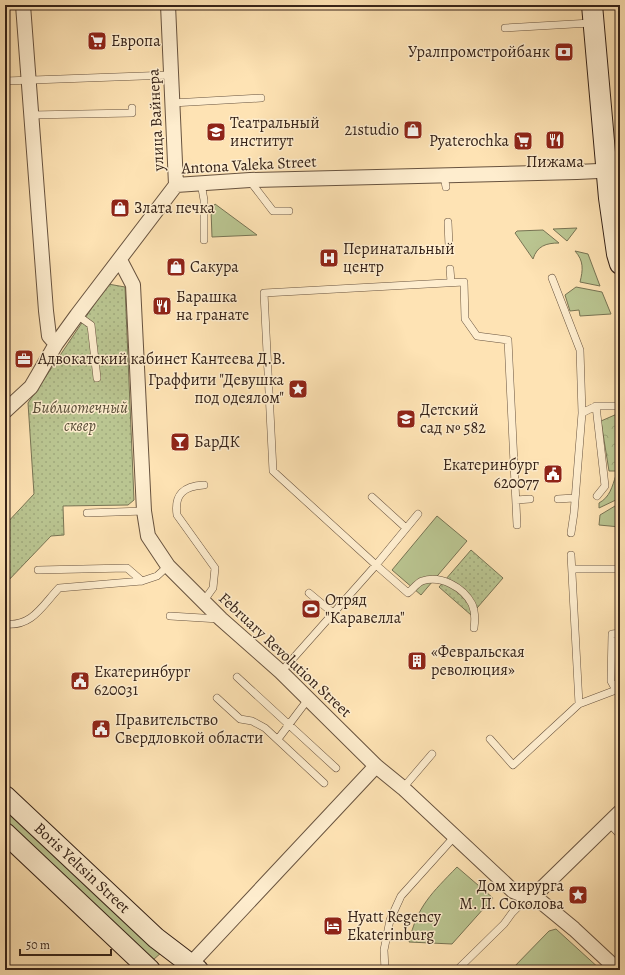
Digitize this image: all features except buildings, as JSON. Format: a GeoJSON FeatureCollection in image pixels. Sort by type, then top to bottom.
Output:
{"type":"FeatureCollection","features":[{"type":"Feature","properties":{"kind":"street"},"geometry":{"type":"LineString","coordinates":[[23,5],[27,80],[48,336],[56,344]]}},
{"type":"Feature","properties":{"kind":"street","name":"улица Вайнера"},"geometry":{"type":"LineString","coordinates":[[168,5],[176,185]]}},
{"type":"Feature","properties":{"kind":"street"},"geometry":{"type":"LineString","coordinates":[[593,14],[614,170],[610,205],[617,254],[620,264]]}},
{"type":"Feature","properties":{"kind":"street","name":"Antona Valeka Street"},"geometry":{"type":"LineString","coordinates":[[5,411],[31,387],[56,344],[120,260],[147,220],[176,185],[250,180],[445,181],[614,170]]}},
{"type":"Feature","properties":{"kind":"street","name":"February Revolution Street"},"geometry":{"type":"LineString","coordinates":[[120,260],[133,285],[144,511],[148,536],[168,566],[221,619],[309,698],[376,766],[455,836],[513,891],[531,896],[618,967]]}},
{"type":"Feature","properties":{"kind":"street"},"geometry":{"type":"LineString","coordinates":[[191,968],[376,766]]}},
{"type":"Feature","properties":{"kind":"street","name":"Boris Yeltsin Street"},"geometry":{"type":"LineString","coordinates":[[5,796],[156,938],[191,968]]}},
{"type":"Feature","properties":{"kind":"street"},"geometry":{"type":"LineString","coordinates":[[531,896],[616,818]]}},
{"type":"Feature","properties":{"kind":"street","name":"Boris Yeltsin Street"},"geometry":{"type":"LineString","coordinates":[[5,833],[150,970]]}},
{"type":"Feature","properties":{"kind":"lane"},"geometry":{"type":"LineString","coordinates":[[505,28],[593,14]]}},
{"type":"Feature","properties":{"kind":"lane"},"geometry":{"type":"LineString","coordinates":[[5,81],[170,75]]}},
{"type":"Feature","properties":{"kind":"lane"},"geometry":{"type":"LineString","coordinates":[[172,103],[261,98]]}},
{"type":"Feature","properties":{"kind":"lane"},"geometry":{"type":"LineString","coordinates":[[31,115],[132,113],[132,108]]}},
{"type":"Feature","properties":{"kind":"lane"},"geometry":{"type":"LineString","coordinates":[[250,180],[273,211],[289,211]]}},
{"type":"Feature","properties":{"kind":"lane"},"geometry":{"type":"LineString","coordinates":[[201,183],[204,200],[204,240]]}},
{"type":"Feature","properties":{"kind":"lane"},"geometry":{"type":"LineString","coordinates":[[448,222],[449,246]]}},
{"type":"Feature","properties":{"kind":"lane"},"geometry":{"type":"LineString","coordinates":[[450,269],[451,282]]}},
{"type":"Feature","properties":{"kind":"lane"},"geometry":{"type":"LineString","coordinates":[[552,278],[580,350],[582,413],[571,533]]}},
{"type":"Feature","properties":{"kind":"lane"},"geometry":{"type":"LineString","coordinates":[[474,628],[476,620],[472,604],[453,585],[440,579],[421,582],[408,593],[273,471],[264,293],[464,282],[465,319],[477,336],[508,340],[517,525]]}},
{"type":"Feature","properties":{"kind":"lane"},"geometry":{"type":"LineString","coordinates":[[77,315],[91,325],[97,378]]}},
{"type":"Feature","properties":{"kind":"lane"},"geometry":{"type":"LineString","coordinates":[[582,413],[596,406],[620,406]]}},
{"type":"Feature","properties":{"kind":"lane"},"geometry":{"type":"LineString","coordinates":[[596,406],[605,486],[597,496]]}},
{"type":"Feature","properties":{"kind":"lane"},"geometry":{"type":"LineString","coordinates":[[203,602],[213,588],[215,568],[177,515],[176,506],[177,499],[188,488],[204,485]]}},
{"type":"Feature","properties":{"kind":"lane"},"geometry":{"type":"LineString","coordinates":[[372,497],[406,528]]}},
{"type":"Feature","properties":{"kind":"lane"},"geometry":{"type":"LineString","coordinates":[[558,499],[574,498]]}},
{"type":"Feature","properties":{"kind":"lane"},"geometry":{"type":"LineString","coordinates":[[516,500],[530,500]]}},
{"type":"Feature","properties":{"kind":"lane"},"geometry":{"type":"LineString","coordinates":[[87,513],[144,511]]}},
{"type":"Feature","properties":{"kind":"lane"},"geometry":{"type":"LineString","coordinates":[[281,672],[376,565],[418,514]]}},
{"type":"Feature","properties":{"kind":"lane"},"geometry":{"type":"LineString","coordinates":[[571,555],[579,704]]}},
{"type":"Feature","properties":{"kind":"lane"},"geometry":{"type":"LineString","coordinates":[[5,624],[12,625],[28,622],[59,588],[142,581],[157,576],[168,566]]}},
{"type":"Feature","properties":{"kind":"lane"},"geometry":{"type":"LineString","coordinates":[[38,570],[127,568],[142,581]]}},
{"type":"Feature","properties":{"kind":"lane"},"geometry":{"type":"LineString","coordinates":[[572,569],[620,569]]}},
{"type":"Feature","properties":{"kind":"lane"},"geometry":{"type":"LineString","coordinates":[[309,593],[333,613]]}},
{"type":"Feature","properties":{"kind":"lane"},"geometry":{"type":"LineString","coordinates":[[170,616],[221,619]]}},
{"type":"Feature","properties":{"kind":"lane"},"geometry":{"type":"LineString","coordinates":[[490,739],[513,766],[579,704],[618,692],[611,681],[612,634],[620,633]]}},
{"type":"Feature","properties":{"kind":"lane"},"geometry":{"type":"LineString","coordinates":[[237,677],[336,768]]}},
{"type":"Feature","properties":{"kind":"lane"},"geometry":{"type":"LineString","coordinates":[[217,698],[240,718],[252,721],[265,728],[324,783]]}},
{"type":"Feature","properties":{"kind":"lane"},"geometry":{"type":"LineString","coordinates":[[278,739],[309,698]]}},
{"type":"Feature","properties":{"kind":"lane"},"geometry":{"type":"LineString","coordinates":[[402,788],[432,754]]}},
{"type":"Feature","properties":{"kind":"lane"},"geometry":{"type":"LineString","coordinates":[[616,818],[620,835]]}},
{"type":"Feature","properties":{"kind":"lane"},"geometry":{"type":"LineString","coordinates":[[385,970],[384,950],[390,920],[401,896],[455,836]]}},
{"type":"Feature","properties":{"kind":"lane"},"geometry":{"type":"LineString","coordinates":[[457,970],[504,924],[512,912],[531,896]]}},
{"type":"Feature","properties":{"kind":"green space"},"geometry":{"type":"Polygon","coordinates":[[[215,204],[257,235],[212,237],[211,210],[215,204]]]}},
{"type":"Feature","properties":{"kind":"green space"},"geometry":{"type":"Polygon","coordinates":[[[577,228],[567,241],[553,229],[577,228]]]}},
{"type":"Feature","properties":{"kind":"green space"},"geometry":{"type":"Polygon","coordinates":[[[543,230],[559,243],[543,246],[537,251],[533,259],[515,233],[517,231],[543,230]]]}},
{"type":"Feature","properties":{"kind":"green space"},"geometry":{"type":"Polygon","coordinates":[[[575,251],[588,254],[600,286],[580,282],[582,266],[580,258],[575,251]]]}},
{"type":"Feature","properties":{"kind":"green space","name":"Библиотечный сквер"},"geometry":{"type":"Polygon","coordinates":[[[108,284],[125,287],[134,500],[128,505],[63,506],[64,535],[51,536],[5,584],[5,525],[34,494],[28,403],[108,284]]]}},
{"type":"Feature","properties":{"kind":"green space"},"geometry":{"type":"Polygon","coordinates":[[[576,287],[602,292],[611,314],[580,316],[579,310],[570,311],[565,295],[576,287]]]}},
{"type":"Feature","properties":{"kind":"green space"},"geometry":{"type":"Polygon","coordinates":[[[617,414],[620,441],[620,471],[609,471],[601,421],[617,414]]]}},
{"type":"Feature","properties":{"kind":"green space"},"geometry":{"type":"Polygon","coordinates":[[[616,475],[620,475],[620,498],[599,508],[599,503],[606,498],[612,488],[616,475]]]}},
{"type":"Feature","properties":{"kind":"green space"},"geometry":{"type":"Polygon","coordinates":[[[620,503],[620,527],[599,525],[600,515],[620,503]]]}},
{"type":"Feature","properties":{"kind":"green space"},"geometry":{"type":"Polygon","coordinates":[[[437,516],[467,541],[421,595],[392,570],[437,516]]]}},
{"type":"Feature","properties":{"kind":"green space"},"geometry":{"type":"Polygon","coordinates":[[[471,550],[503,578],[471,615],[439,587],[471,550]]]}},
{"type":"Feature","properties":{"kind":"green space"},"geometry":{"type":"Polygon","coordinates":[[[5,806],[162,952],[153,960],[5,820],[5,806]]]}},
{"type":"Feature","properties":{"kind":"green space"},"geometry":{"type":"Polygon","coordinates":[[[457,867],[493,898],[452,944],[409,942],[416,919],[421,909],[433,893],[457,867]]]}},
{"type":"Feature","properties":{"kind":"green space"},"geometry":{"type":"Polygon","coordinates":[[[556,929],[601,970],[511,970],[549,931],[556,929]]]}},
{"type":"Feature","properties":{"kind":"place","name":"Европа"},"geometry":{"type":"Point","coordinates":[97,41]}},
{"type":"Feature","properties":{"kind":"place","name":"Уралпромстройбанк"},"geometry":{"type":"Point","coordinates":[564,52]}},
{"type":"Feature","properties":{"kind":"place","name":"21studio"},"geometry":{"type":"Point","coordinates":[413,130]}},
{"type":"Feature","properties":{"kind":"place","name":"Театральный институт"},"geometry":{"type":"Point","coordinates":[216,132]}},
{"type":"Feature","properties":{"kind":"place","name":"Пижама"},"geometry":{"type":"Point","coordinates":[555,140]}},
{"type":"Feature","properties":{"kind":"place","name":"Pyaterochka"},"geometry":{"type":"Point","coordinates":[523,141]}},
{"type":"Feature","properties":{"kind":"place","name":"Злата печка"},"geometry":{"type":"Point","coordinates":[120,208]}},
{"type":"Feature","properties":{"kind":"place","name":"Перинатальный центр"},"geometry":{"type":"Point","coordinates":[329,258]}},
{"type":"Feature","properties":{"kind":"place","name":"Сакура"},"geometry":{"type":"Point","coordinates":[176,267]}},
{"type":"Feature","properties":{"kind":"place","name":"Барашка на гранате"},"geometry":{"type":"Point","coordinates":[162,306]}},
{"type":"Feature","properties":{"kind":"place","name":"Адвокатский кабинет Кантеева Д.В."},"geometry":{"type":"Point","coordinates":[24,359]}},
{"type":"Feature","properties":{"kind":"place","name":"Граффити \"Девушка под одеялом\""},"geometry":{"type":"Point","coordinates":[298,389]}},
{"type":"Feature","properties":{"kind":"place","name":"Детский сад № 582"},"geometry":{"type":"Point","coordinates":[406,419]}},
{"type":"Feature","properties":{"kind":"place","name":"БарДК"},"geometry":{"type":"Point","coordinates":[180,442]}},
{"type":"Feature","properties":{"kind":"place","name":"Екатеринбург 620077"},"geometry":{"type":"Point","coordinates":[553,474]}},
{"type":"Feature","properties":{"kind":"place","name":"Отряд \"Каравелла\""},"geometry":{"type":"Point","coordinates":[311,609]}},
{"type":"Feature","properties":{"kind":"place","name":"«Февральская революция»"},"geometry":{"type":"Point","coordinates":[417,661]}},
{"type":"Feature","properties":{"kind":"place","name":"Екатеринбург 620031"},"geometry":{"type":"Point","coordinates":[80,681]}},
{"type":"Feature","properties":{"kind":"place","name":"Правительство Свердловкой области"},"geometry":{"type":"Point","coordinates":[101,729]}},
{"type":"Feature","properties":{"kind":"place","name":"Дом хирурга М. П. Соколова"},"geometry":{"type":"Point","coordinates":[578,895]}},
{"type":"Feature","properties":{"kind":"place","name":"Hyatt Regency Ekaterinburg"},"geometry":{"type":"Point","coordinates":[333,926]}}]}
